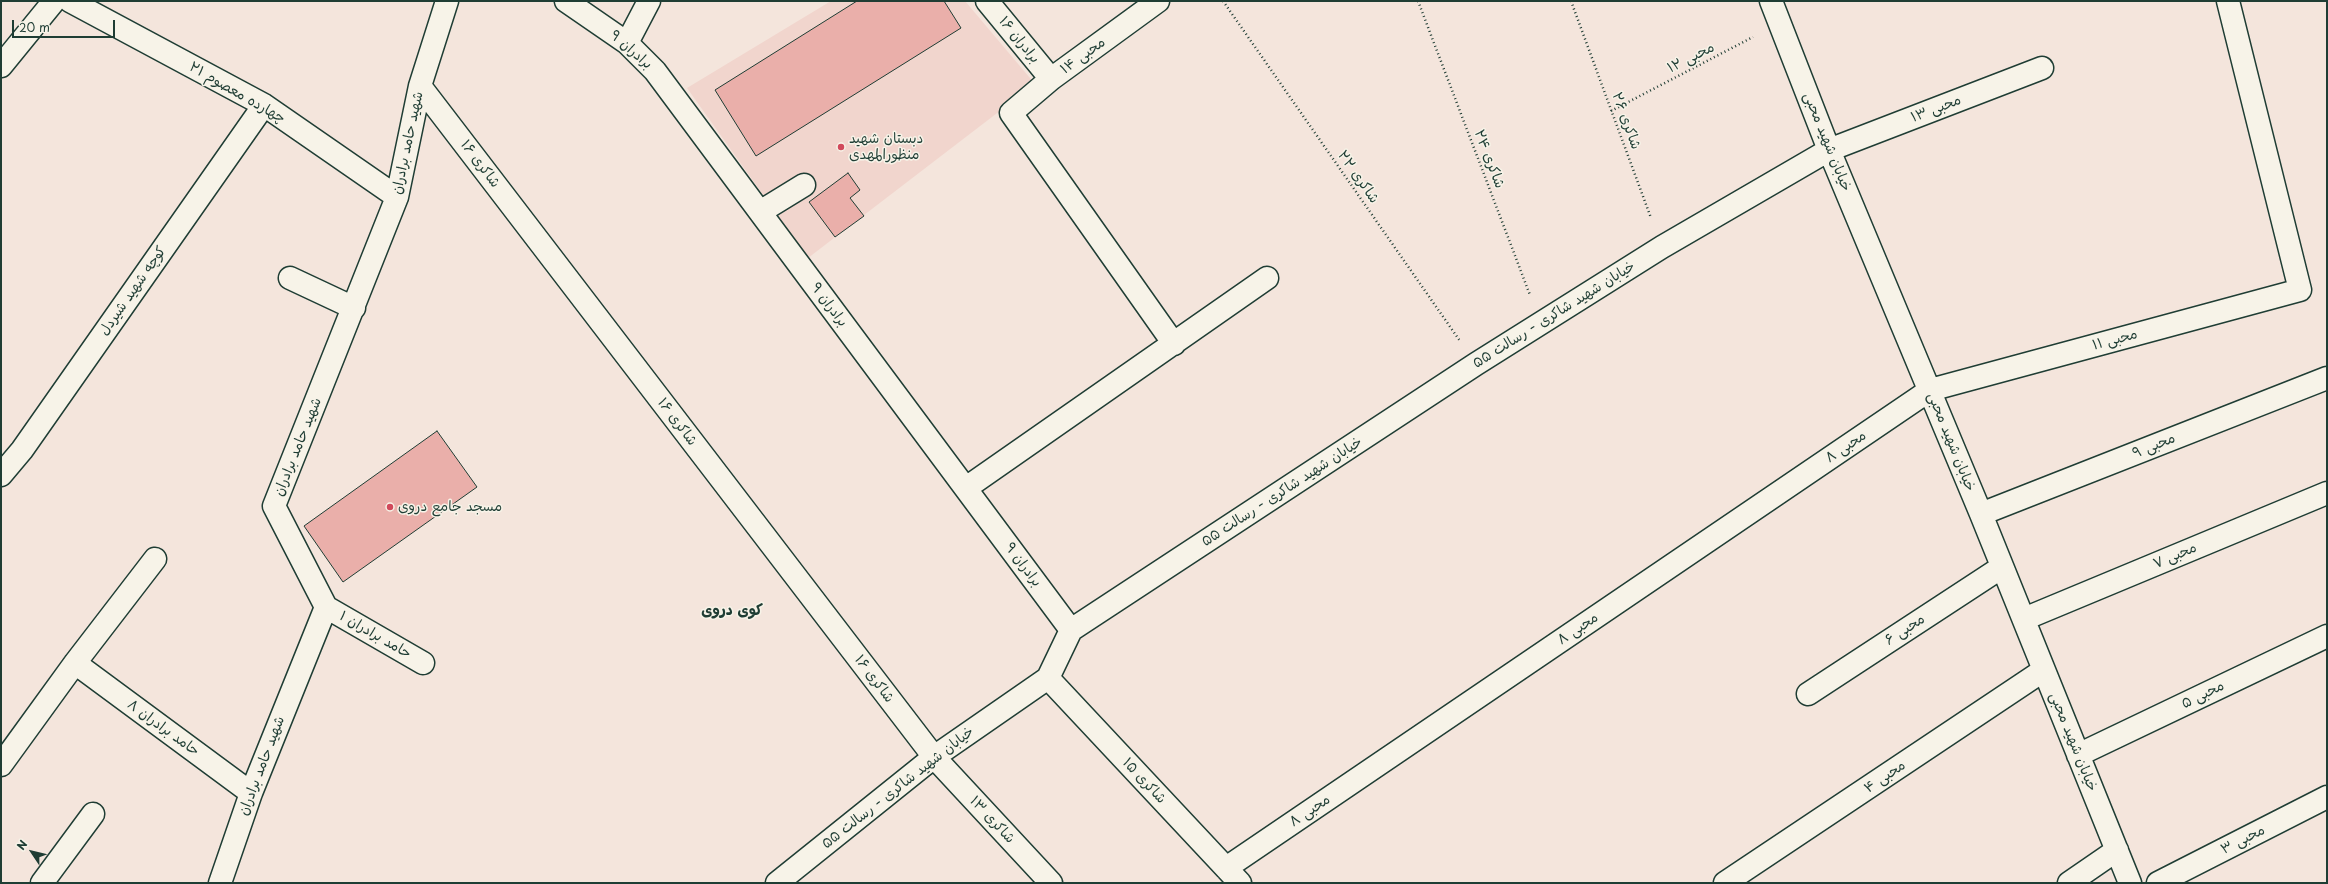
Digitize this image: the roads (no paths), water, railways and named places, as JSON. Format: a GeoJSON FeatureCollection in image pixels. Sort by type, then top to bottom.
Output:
{"type":"FeatureCollection","features":[{"type":"Feature","properties":{"kind":"street"},"geometry":{"type":"LineString","coordinates":[[1,66],[54,1]]}},
{"type":"Feature","properties":{"kind":"street","name":"چهارده معصوم ۲۱"},"geometry":{"type":"LineString","coordinates":[[70,1],[264,105],[397,198]]}},
{"type":"Feature","properties":{"kind":"street","name":"شهید حامد برادران"},"geometry":{"type":"LineString","coordinates":[[220,883],[251,793],[326,606],[274,506],[397,198],[420,86],[447,1]]}},
{"type":"Feature","properties":{"kind":"street","name":"برادران ۹"},"geometry":{"type":"LineString","coordinates":[[566,1],[627,43],[655,71],[1071,630]]}},
{"type":"Feature","properties":{"kind":"street"},"geometry":{"type":"LineString","coordinates":[[627,43],[649,1]]}},
{"type":"Feature","properties":{"kind":"street","name":"برادران ۱۶"},"geometry":{"type":"LineString","coordinates":[[987,1],[1051,79]]}},
{"type":"Feature","properties":{"kind":"street","name":"محبی ۱۴"},"geometry":{"type":"LineString","coordinates":[[1158,1],[1051,79],[1011,114],[1174,344]]}},
{"type":"Feature","properties":{"kind":"street","name":"خیابان شهید محبی"},"geometry":{"type":"LineString","coordinates":[[1771,1],[1829,150],[1981,514],[2130,883]]}},
{"type":"Feature","properties":{"kind":"street","name":"محبی ۱۱"},"geometry":{"type":"LineString","coordinates":[[1930,390],[2300,290],[2228,1]]}},
{"type":"Feature","properties":{"kind":"street","name":"محبی ۱۳"},"geometry":{"type":"LineString","coordinates":[[1829,150],[2042,68]]}},
{"type":"Feature","properties":{"kind":"street","name":"شاکری ۱۶"},"geometry":{"type":"LineString","coordinates":[[420,86],[934,757]]}},
{"type":"Feature","properties":{"kind":"street","name":"کوچه شهید شیردل"},"geometry":{"type":"LineString","coordinates":[[1,475],[22,450],[264,105]]}},
{"type":"Feature","properties":{"kind":"street","name":"خیابان شهید شاکری - رسالت ۵۵"},"geometry":{"type":"LineString","coordinates":[[777,883],[934,757],[1048,678],[1071,630],[1476,364],[1662,247],[1829,150]]}},
{"type":"Feature","properties":{"kind":"street"},"geometry":{"type":"LineString","coordinates":[[760,212],[804,185]]}},
{"type":"Feature","properties":{"kind":"street"},"geometry":{"type":"LineString","coordinates":[[290,278],[354,308]]}},
{"type":"Feature","properties":{"kind":"street"},"geometry":{"type":"LineString","coordinates":[[966,488],[1267,278]]}},
{"type":"Feature","properties":{"kind":"street","name":"محبی ۹"},"geometry":{"type":"LineString","coordinates":[[1981,514],[2327,378]]}},
{"type":"Feature","properties":{"kind":"street","name":"محبی ۸"},"geometry":{"type":"LineString","coordinates":[[1233,876],[1930,390]]}},
{"type":"Feature","properties":{"kind":"street","name":"محبی ۷"},"geometry":{"type":"LineString","coordinates":[[2024,619],[2327,493]]}},
{"type":"Feature","properties":{"kind":"street"},"geometry":{"type":"LineString","coordinates":[[1,765],[75,663],[155,559]]}},
{"type":"Feature","properties":{"kind":"street","name":"محبی ۶"},"geometry":{"type":"LineString","coordinates":[[1808,694],[2002,567]]}},
{"type":"Feature","properties":{"kind":"street","name":"حامد برادران ۱"},"geometry":{"type":"LineString","coordinates":[[326,606],[423,663]]}},
{"type":"Feature","properties":{"kind":"street","name":"محبی ۵"},"geometry":{"type":"LineString","coordinates":[[2078,755],[2327,636]]}},
{"type":"Feature","properties":{"kind":"street","name":"حامد برادران ۸"},"geometry":{"type":"LineString","coordinates":[[75,663],[251,793]]}},
{"type":"Feature","properties":{"kind":"street","name":"محبی ۴"},"geometry":{"type":"LineString","coordinates":[[1725,883],[2044,670]]}},
{"type":"Feature","properties":{"kind":"street","name":"شاکری ۱۵"},"geometry":{"type":"LineString","coordinates":[[1048,678],[1233,876]]}},
{"type":"Feature","properties":{"kind":"street","name":"شاکری ۱۳"},"geometry":{"type":"LineString","coordinates":[[934,757],[1051,883]]}},
{"type":"Feature","properties":{"kind":"street","name":"محبی ۳"},"geometry":{"type":"LineString","coordinates":[[2158,883],[2327,797]]}},
{"type":"Feature","properties":{"kind":"street"},"geometry":{"type":"LineString","coordinates":[[42,883],[93,814]]}},
{"type":"Feature","properties":{"kind":"street"},"geometry":{"type":"LineString","coordinates":[[2069,883],[2117,850]]}},
{"type":"Feature","properties":{"kind":"place","name":"دبستان شهید منظورالمهدی"},"geometry":{"type":"Point","coordinates":[841,147]}},
{"type":"Feature","properties":{"kind":"place","name":"مسجد جامع دروی"},"geometry":{"type":"Point","coordinates":[390,507]}},
{"type":"Feature","properties":{"kind":"district","name":"کوی دروی"},"geometry":{"type":"Point","coordinates":[732,611]}}]}
